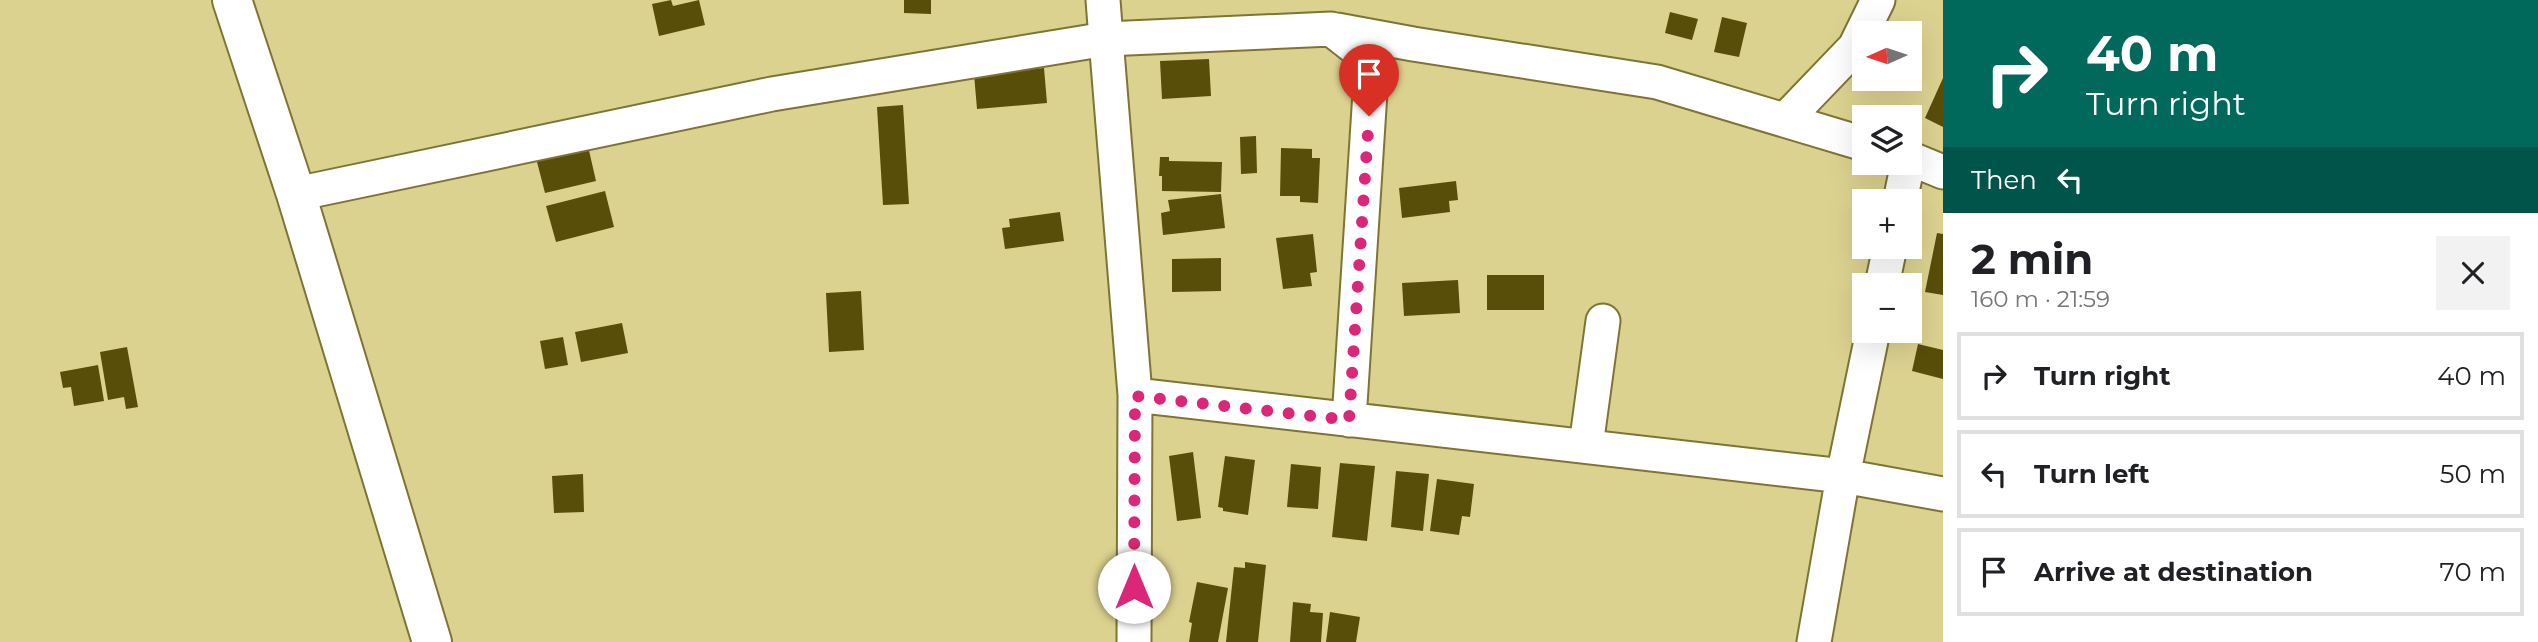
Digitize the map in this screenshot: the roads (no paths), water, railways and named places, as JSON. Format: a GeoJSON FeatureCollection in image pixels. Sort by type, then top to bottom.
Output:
{"type":"FeatureCollection","features":[{"type":"Feature","properties":{"kind":"street"},"geometry":{"type":"LineString","coordinates":[[232,0],[296,194],[432,642]]}},
{"type":"Feature","properties":{"kind":"street"},"geometry":{"type":"LineString","coordinates":[[1103,0],[1135,396],[1134,642]]}},
{"type":"Feature","properties":{"kind":"street"},"geometry":{"type":"LineString","coordinates":[[1784,120],[1855,47],[1878,0]]}},
{"type":"Feature","properties":{"kind":"street"},"geometry":{"type":"LineString","coordinates":[[296,194],[772,94],[1106,38],[1331,29],[1657,82],[1852,140]]}},
{"type":"Feature","properties":{"kind":"street"},"geometry":{"type":"LineString","coordinates":[[1331,29],[1373,61],[1349,420]]}},
{"type":"Feature","properties":{"kind":"street"},"geometry":{"type":"LineString","coordinates":[[1922,165],[1943,172]]}},
{"type":"Feature","properties":{"kind":"street"},"geometry":{"type":"LineString","coordinates":[[1586,446],[1603,321]]}},
{"type":"Feature","properties":{"kind":"street"},"geometry":{"type":"LineString","coordinates":[[1814,642],[1843,475],[1870,343]]}},
{"type":"Feature","properties":{"kind":"street"},"geometry":{"type":"LineString","coordinates":[[1135,396],[1843,475],[1943,494]]}}]}
